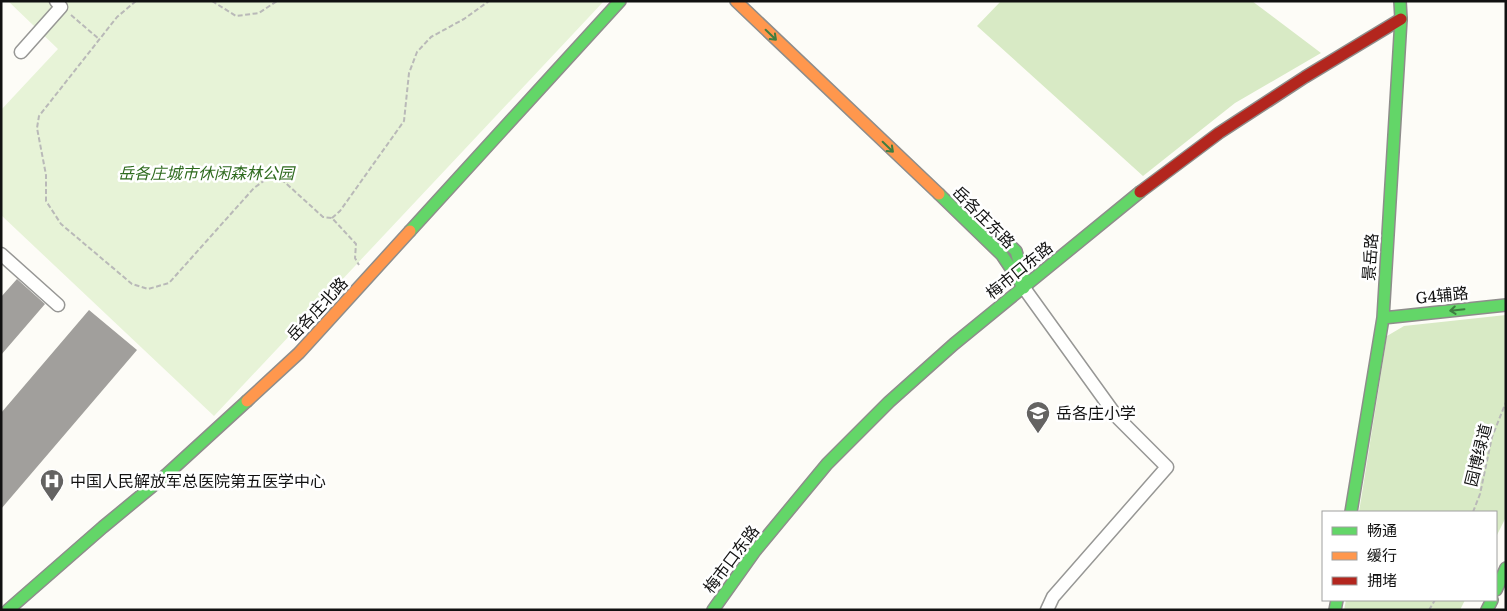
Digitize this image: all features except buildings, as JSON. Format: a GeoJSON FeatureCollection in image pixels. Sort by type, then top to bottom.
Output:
{"type":"FeatureCollection","features":[{"type":"Feature","properties":{"kind":"main road","name":"岳各庄北路"},"geometry":{"type":"LineString","coordinates":[[8,610],[166,475],[299,353],[620,1]]}},
{"type":"Feature","properties":{"kind":"main road","name":"岳各庄东路"},"geometry":{"type":"LineString","coordinates":[[736,1],[1002,256],[1024,288]]}},
{"type":"Feature","properties":{"kind":"main road","name":"景岳路"},"geometry":{"type":"LineString","coordinates":[[1351,511],[1383,318],[1401,19],[1400,1]]}},
{"type":"Feature","properties":{"kind":"main road","name":"梅市口东路"},"geometry":{"type":"LineString","coordinates":[[714,610],[755,551],[827,464],[889,402],[954,344],[1120,208],[1220,133],[1305,77],[1401,19]]}},
{"type":"Feature","properties":{"kind":"main road","name":"岳各庄东路"},"geometry":{"type":"LineString","coordinates":[[988,224],[1016,251],[1024,275],[1024,288]]}},
{"type":"Feature","properties":{"kind":"main road","name":"G4辅路"},"geometry":{"type":"LineString","coordinates":[[1383,318],[1506,305]]}},
{"type":"Feature","properties":{"kind":"main road"},"geometry":{"type":"LineString","coordinates":[[1497,588],[1506,568]]}},
{"type":"Feature","properties":{"kind":"street"},"geometry":{"type":"LineString","coordinates":[[21,52],[59,4]]}},
{"type":"Feature","properties":{"kind":"street"},"geometry":{"type":"LineString","coordinates":[[1,254],[58,305]]}},
{"type":"Feature","properties":{"kind":"street"},"geometry":{"type":"LineString","coordinates":[[1024,288],[1117,417],[1167,467],[1053,597],[1047,610]]}},
{"type":"Feature","properties":{"kind":"path"},"geometry":{"type":"LineString","coordinates":[[136,1],[117,17],[39,116],[37,128],[45,168],[46,200],[61,224],[132,284],[148,288],[169,283],[254,188],[270,178],[279,177],[322,217],[332,218],[356,244],[355,258],[367,279]]}},
{"type":"Feature","properties":{"kind":"path"},"geometry":{"type":"LineString","coordinates":[[212,1],[236,16],[259,13],[276,1]]}},
{"type":"Feature","properties":{"kind":"path"},"geometry":{"type":"LineString","coordinates":[[332,218],[340,211],[404,121],[410,73],[417,52],[431,37],[464,19],[489,1]]}},
{"type":"Feature","properties":{"kind":"path"},"geometry":{"type":"LineString","coordinates":[[59,4],[100,39]]}},
{"type":"Feature","properties":{"kind":"path","name":"园博绿道"},"geometry":{"type":"LineString","coordinates":[[1472,511],[1480,494],[1492,437],[1506,402]]}},
{"type":"Feature","properties":{"kind":"green space","name":"岳各庄城市休闲森林公园"},"geometry":{"type":"Polygon","coordinates":[[[8,1],[604,1],[214,416],[1,215],[1,110],[58,49],[8,1]]]}},
{"type":"Feature","properties":{"kind":"green space"},"geometry":{"type":"Polygon","coordinates":[[[1001,1],[1252,1],[1321,53],[1235,103],[1143,176],[977,26],[1001,1]]]}},
{"type":"Feature","properties":{"kind":"green space"},"geometry":{"type":"Polygon","coordinates":[[[1506,315],[1506,517],[1497,535],[1497,511],[1359,511],[1387,336],[1404,326],[1506,315]]]}},
{"type":"Feature","properties":{"kind":"green space"},"geometry":{"type":"Polygon","coordinates":[[[1346,601],[1464,601],[1460,610],[1344,610],[1346,601]]]}},
{"type":"Feature","properties":{"kind":"traffic: fast"},"geometry":{"type":"LineString","coordinates":[[410,231],[620,1]]}},
{"type":"Feature","properties":{"kind":"traffic: fast"},"geometry":{"type":"LineString","coordinates":[[1351,511],[1383,318],[1401,19],[1400,1]]}},
{"type":"Feature","properties":{"kind":"traffic: fast"},"geometry":{"type":"LineString","coordinates":[[713,610],[755,551],[827,464],[889,402],[954,344],[1140,192]]}},
{"type":"Feature","properties":{"kind":"traffic: fast"},"geometry":{"type":"LineString","coordinates":[[939,194],[1002,255],[1024,288]]}},
{"type":"Feature","properties":{"kind":"traffic: fast"},"geometry":{"type":"LineString","coordinates":[[995,231],[1016,251],[1024,279]]}},
{"type":"Feature","properties":{"kind":"traffic: fast"},"geometry":{"type":"LineString","coordinates":[[1383,318],[1506,305]]}},
{"type":"Feature","properties":{"kind":"traffic: fast"},"geometry":{"type":"LineString","coordinates":[[8,610],[166,475],[247,401]]}},
{"type":"Feature","properties":{"kind":"traffic: fast"},"geometry":{"type":"LineString","coordinates":[[1497,588],[1506,568]]}},
{"type":"Feature","properties":{"kind":"traffic: fast"},"geometry":{"type":"LineString","coordinates":[[1335,610],[1337,601]]}},
{"type":"Feature","properties":{"kind":"traffic: fast"},"geometry":{"type":"LineString","coordinates":[[1487,610],[1492,601]]}},
{"type":"Feature","properties":{"kind":"traffic: slow"},"geometry":{"type":"LineString","coordinates":[[736,1],[939,194]]}},
{"type":"Feature","properties":{"kind":"traffic: slow"},"geometry":{"type":"LineString","coordinates":[[247,401],[299,353],[410,231]]}},
{"type":"Feature","properties":{"kind":"traffic: jam"},"geometry":{"type":"LineString","coordinates":[[1140,192],[1219,133],[1305,77],[1401,19]]}},
{"type":"Feature","properties":{"kind":"place","name":"岳各庄小学"},"geometry":{"type":"Point","coordinates":[1038,434]}},
{"type":"Feature","properties":{"kind":"place","name":"中国人民解放军总医院第五医学中心"},"geometry":{"type":"Point","coordinates":[52,502]}}]}
